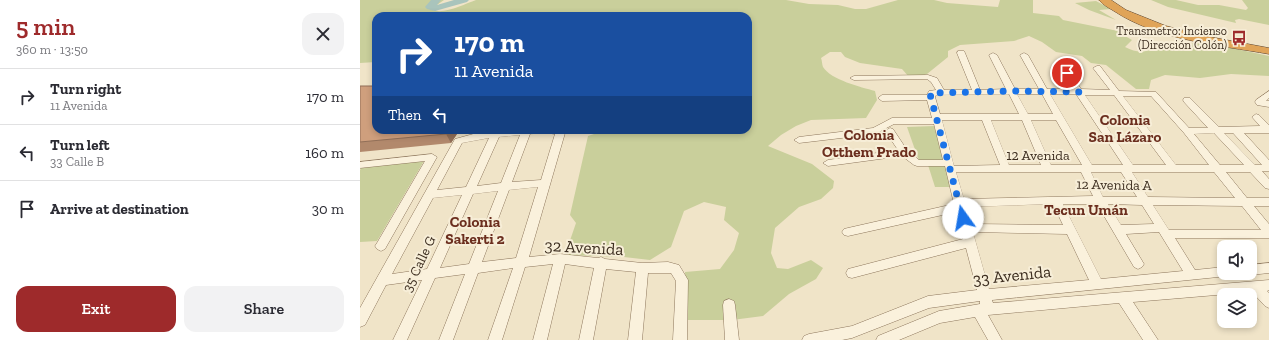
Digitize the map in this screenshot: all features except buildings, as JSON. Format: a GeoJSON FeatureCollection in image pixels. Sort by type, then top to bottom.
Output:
{"type":"FeatureCollection","features":[{"type":"Feature","properties":{"kind":"highway"},"geometry":{"type":"LineString","coordinates":[[1104,0],[1131,16],[1162,28],[1269,52]]}},
{"type":"Feature","properties":{"kind":"highway"},"geometry":{"type":"LineString","coordinates":[[1114,0],[1138,14],[1173,26],[1269,46]]}},
{"type":"Feature","properties":{"kind":"street"},"geometry":{"type":"LineString","coordinates":[[960,53],[977,92]]}},
{"type":"Feature","properties":{"kind":"street"},"geometry":{"type":"LineString","coordinates":[[993,55],[1025,117],[1048,169]]}},
{"type":"Feature","properties":{"kind":"street"},"geometry":{"type":"LineString","coordinates":[[1024,55],[1060,117],[1100,200],[1138,264]]}},
{"type":"Feature","properties":{"kind":"street"},"geometry":{"type":"LineString","coordinates":[[1060,64],[1080,92],[1192,275]]}},
{"type":"Feature","properties":{"kind":"street"},"geometry":{"type":"LineString","coordinates":[[1097,68],[1174,169]]}},
{"type":"Feature","properties":{"kind":"street"},"geometry":{"type":"LineString","coordinates":[[854,78],[928,77],[935,82],[937,119],[984,294],[984,310],[995,340]]}},
{"type":"Feature","properties":{"kind":"street"},"geometry":{"type":"LineString","coordinates":[[882,98],[1011,91],[1146,92],[1155,95],[1217,168],[1269,233]]}},
{"type":"Feature","properties":{"kind":"street"},"geometry":{"type":"LineString","coordinates":[[1266,104],[1258,102],[1269,94]]}},
{"type":"Feature","properties":{"kind":"street"},"geometry":{"type":"LineString","coordinates":[[1187,100],[1269,185]]}},
{"type":"Feature","properties":{"kind":"street"},"geometry":{"type":"LineString","coordinates":[[799,140],[875,131],[891,126],[937,119],[985,117],[1060,117]]}},
{"type":"Feature","properties":{"kind":"street"},"geometry":{"type":"LineString","coordinates":[[985,117],[1006,169]]}},
{"type":"Feature","properties":{"kind":"street"},"geometry":{"type":"LineString","coordinates":[[1262,120],[1269,130]]}},
{"type":"Feature","properties":{"kind":"street"},"geometry":{"type":"LineString","coordinates":[[828,163],[904,152],[891,126]]}},
{"type":"Feature","properties":{"kind":"street"},"geometry":{"type":"LineString","coordinates":[[1187,132],[1217,130],[1269,130]]}},
{"type":"Feature","properties":{"kind":"street"},"geometry":{"type":"LineString","coordinates":[[1236,130],[1269,167]]}},
{"type":"Feature","properties":{"kind":"street"},"geometry":{"type":"LineString","coordinates":[[360,321],[456,143],[465,138],[505,134]]}},
{"type":"Feature","properties":{"kind":"street"},"geometry":{"type":"LineString","coordinates":[[446,340],[525,134]]}},
{"type":"Feature","properties":{"kind":"street"},"geometry":{"type":"LineString","coordinates":[[495,340],[521,262],[560,134]]}},
{"type":"Feature","properties":{"kind":"street","name":"35 Calle G"},"geometry":{"type":"LineString","coordinates":[[400,340],[495,135]]}},
{"type":"Feature","properties":{"kind":"street","name":"12 Avenida"},"geometry":{"type":"LineString","coordinates":[[904,152],[913,160],[920,163],[1006,169],[1174,169],[1269,167]]}},
{"type":"Feature","properties":{"kind":"street"},"geometry":{"type":"LineString","coordinates":[[360,165],[432,157],[431,159],[449,157]]}},
{"type":"Feature","properties":{"kind":"street"},"geometry":{"type":"LineString","coordinates":[[381,246],[431,159]]}},
{"type":"Feature","properties":{"kind":"street"},"geometry":{"type":"LineString","coordinates":[[412,191],[469,190],[544,183]]}},
{"type":"Feature","properties":{"kind":"street"},"geometry":{"type":"LineString","coordinates":[[1056,200],[1097,284]]}},
{"type":"Feature","properties":{"kind":"street","name":"12 Avenida A"},"geometry":{"type":"LineString","coordinates":[[848,232],[960,205],[1056,200],[1269,202]]}},
{"type":"Feature","properties":{"kind":"street"},"geometry":{"type":"LineString","coordinates":[[966,228],[1070,230]]}},
{"type":"Feature","properties":{"kind":"street"},"geometry":{"type":"LineString","coordinates":[[1118,230],[1269,233]]}},
{"type":"Feature","properties":{"kind":"street"},"geometry":{"type":"LineString","coordinates":[[852,273],[970,242]]}},
{"type":"Feature","properties":{"kind":"street"},"geometry":{"type":"LineString","coordinates":[[540,340],[560,259]]}},
{"type":"Feature","properties":{"kind":"street","name":"32 Avenida"},"geometry":{"type":"LineString","coordinates":[[382,280],[521,262],[560,259],[600,262],[642,268],[668,267],[675,269],[682,280],[680,340]]}},
{"type":"Feature","properties":{"kind":"street"},"geometry":{"type":"LineString","coordinates":[[586,340],[600,262]]}},
{"type":"Feature","properties":{"kind":"street"},"geometry":{"type":"LineString","coordinates":[[635,340],[642,268]]}},
{"type":"Feature","properties":{"kind":"street"},"geometry":{"type":"LineString","coordinates":[[1257,269],[1269,268]]}},
{"type":"Feature","properties":{"kind":"street","name":"33 Avenida"},"geometry":{"type":"LineString","coordinates":[[809,340],[852,332],[928,302],[984,294],[1217,273]]}},
{"type":"Feature","properties":{"kind":"street"},"geometry":{"type":"LineString","coordinates":[[883,340],[940,317],[984,310],[1269,285]]}},
{"type":"Feature","properties":{"kind":"street"},"geometry":{"type":"LineString","coordinates":[[1255,286],[1269,302]]}},
{"type":"Feature","properties":{"kind":"street"},"geometry":{"type":"LineString","coordinates":[[1122,297],[1151,340]]}},
{"type":"Feature","properties":{"kind":"street"},"geometry":{"type":"LineString","coordinates":[[729,305],[732,340]]}},
{"type":"Feature","properties":{"kind":"green space"},"geometry":{"type":"Polygon","coordinates":[[[360,0],[444,0],[431,9],[441,11],[453,9],[476,0],[786,0],[809,4],[838,5],[855,9],[866,9],[898,0],[934,0],[947,3],[998,7],[1000,0],[1033,0],[1033,13],[1059,16],[1063,20],[1123,32],[1125,36],[1132,40],[1125,47],[1136,51],[1142,52],[1154,48],[1152,43],[1182,46],[1199,41],[1269,56],[1269,76],[1231,74],[1200,78],[1165,75],[1151,80],[1149,89],[1136,89],[1106,65],[1091,63],[1082,56],[1056,52],[1042,42],[1029,36],[1014,41],[960,45],[948,51],[948,57],[927,74],[917,78],[909,77],[902,69],[860,63],[845,57],[841,52],[830,52],[821,58],[823,67],[827,72],[839,79],[875,91],[877,100],[866,118],[811,120],[796,126],[781,135],[768,146],[812,164],[834,181],[833,188],[821,199],[799,207],[775,228],[771,253],[777,268],[788,269],[811,260],[823,268],[816,279],[789,294],[763,316],[732,320],[688,320],[685,272],[720,269],[734,250],[739,233],[724,220],[726,207],[704,202],[684,211],[671,247],[650,260],[624,257],[565,255],[576,223],[570,215],[588,136],[594,134],[752,134],[752,12],[372,12],[372,62],[360,63],[360,0]]]}},
{"type":"Feature","properties":{"kind":"green space"},"geometry":{"type":"Polygon","coordinates":[[[1151,0],[1176,0],[1198,5],[1219,5],[1246,10],[1248,8],[1242,0],[1269,0],[1269,25],[1239,19],[1235,20],[1236,23],[1168,7],[1151,0]]]}},
{"type":"Feature","properties":{"kind":"green space"},"geometry":{"type":"Polygon","coordinates":[[[1096,1],[1111,9],[1099,10],[1116,20],[1075,3],[1096,1]]]}},
{"type":"Feature","properties":{"kind":"green space"},"geometry":{"type":"Polygon","coordinates":[[[934,126],[944,160],[919,161],[907,127],[934,126]]]}},
{"type":"Feature","properties":{"kind":"green space"},"geometry":{"type":"Polygon","coordinates":[[[424,161],[377,241],[360,242],[360,170],[362,167],[424,161]]]}},
{"type":"Feature","properties":{"kind":"green space"},"geometry":{"type":"Polygon","coordinates":[[[928,165],[946,165],[951,187],[935,187],[928,165]]]}},
{"type":"Feature","properties":{"kind":"waterway"},"geometry":{"type":"LineString","coordinates":[[436,0],[430,7],[435,8],[464,0]]}},
{"type":"Feature","properties":{"kind":"place","name":"Transmetro: Incienso (Dirección Colón)"},"geometry":{"type":"Point","coordinates":[1239,38]}},
{"type":"Feature","properties":{"kind":"district","name":"Colonia San Lázaro"},"geometry":{"type":"Point","coordinates":[1125,128]}},
{"type":"Feature","properties":{"kind":"district","name":"Colonia Otthem Prado"},"geometry":{"type":"Point","coordinates":[869,144]}},
{"type":"Feature","properties":{"kind":"district","name":"Tecun Umán"},"geometry":{"type":"Point","coordinates":[1086,210]}},
{"type":"Feature","properties":{"kind":"district","name":"Colonia Sakerti 2"},"geometry":{"type":"Point","coordinates":[475,230]}},
{"type":"Feature","properties":{"kind":"route"},"geometry":{"type":"LineString","coordinates":[[963,218],[930,94],[1011,91],[1080,92],[1067,73]]}}]}
